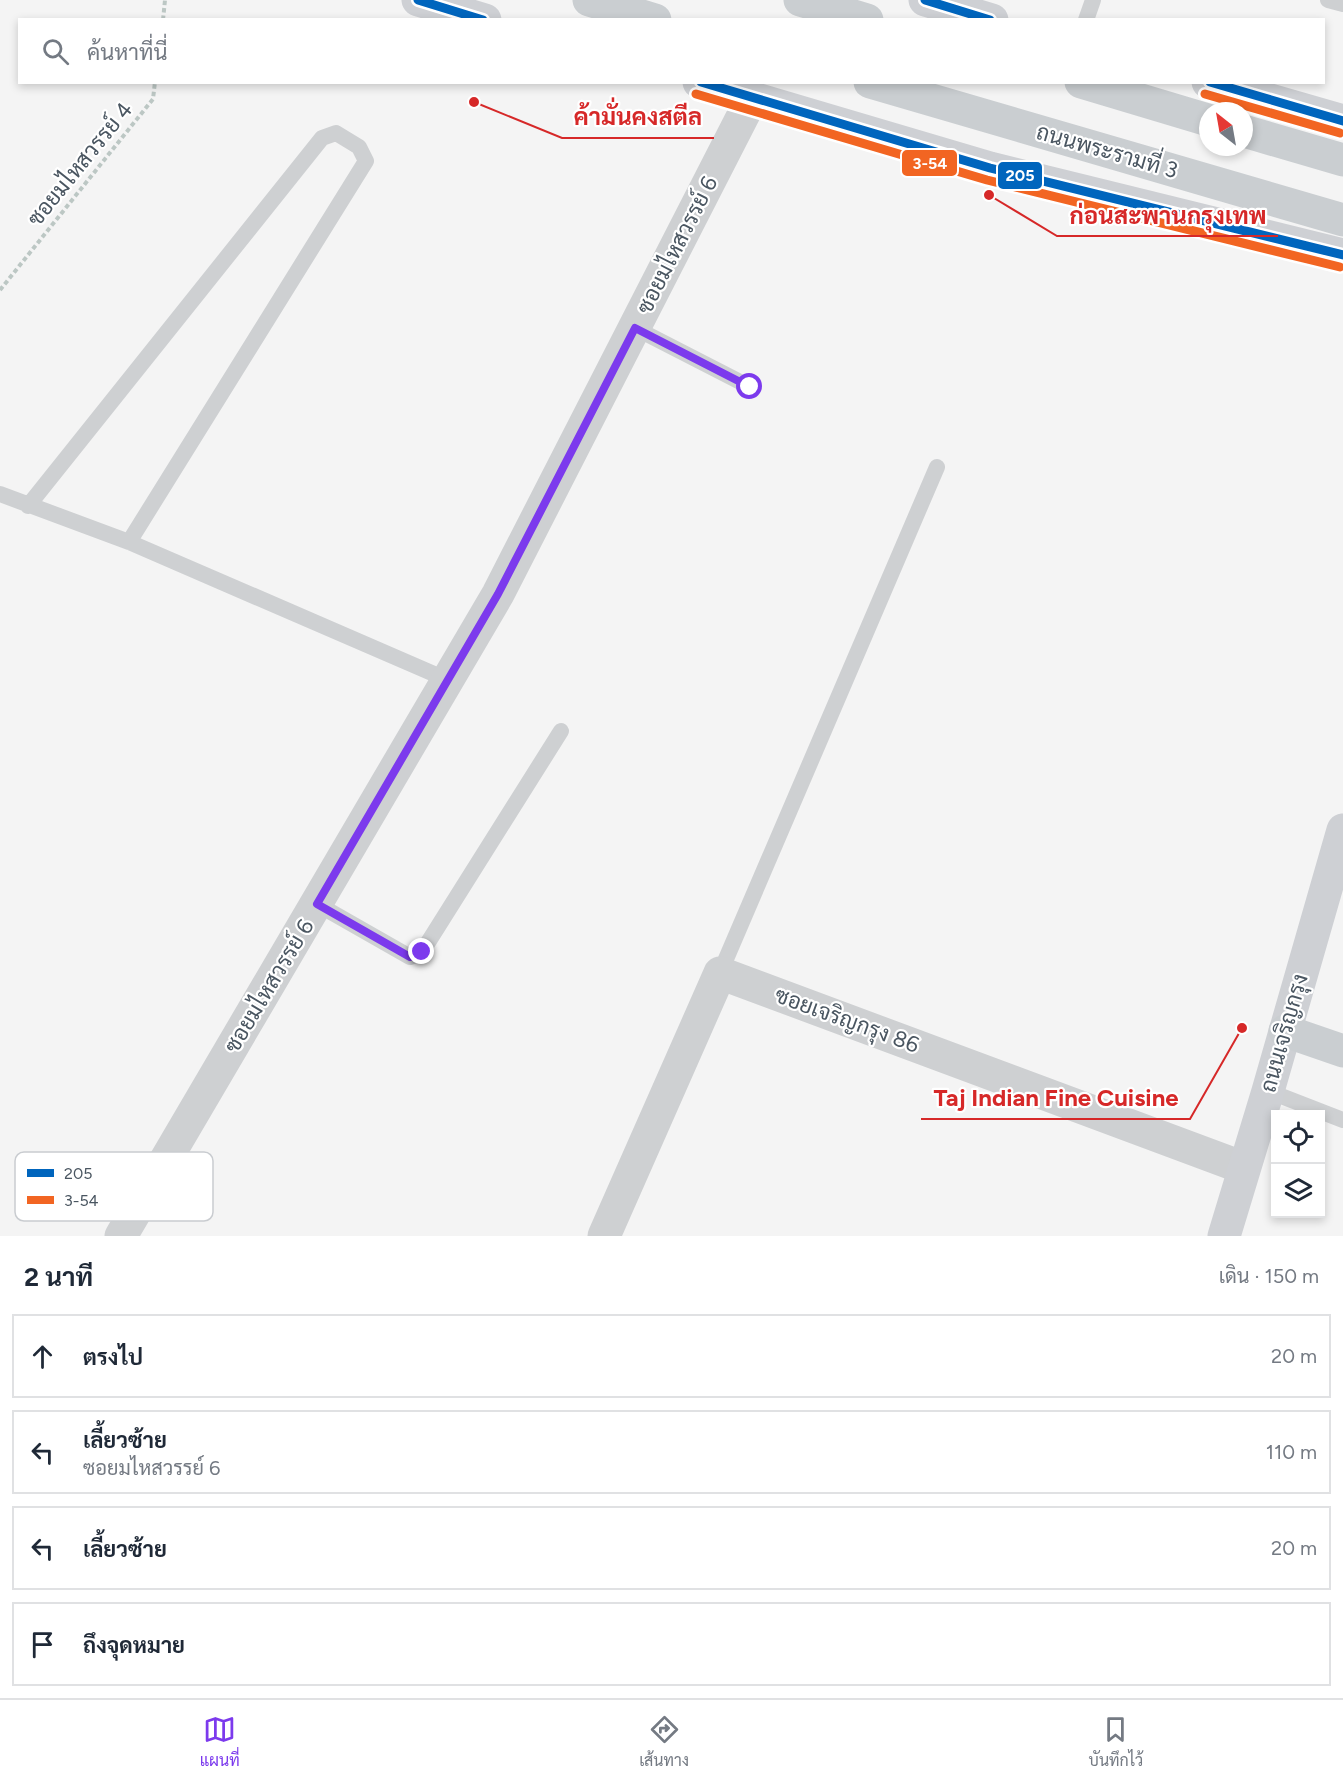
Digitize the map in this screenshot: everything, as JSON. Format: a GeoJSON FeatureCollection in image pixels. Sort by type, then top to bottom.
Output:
{"type":"FeatureCollection","features":[{"type":"Feature","properties":{"kind":"main road"},"geometry":{"type":"LineString","coordinates":[[418,0],[478,18]]}},
{"type":"Feature","properties":{"kind":"main road"},"geometry":{"type":"LineString","coordinates":[[589,0],[648,18]]}},
{"type":"Feature","properties":{"kind":"main road"},"geometry":{"type":"LineString","coordinates":[[800,0],[860,18]]}},
{"type":"Feature","properties":{"kind":"main road"},"geometry":{"type":"LineString","coordinates":[[925,0],[985,18]]}},
{"type":"Feature","properties":{"kind":"main road"},"geometry":{"type":"LineString","coordinates":[[706,84],[990,168],[1329,252],[1343,281]]}},
{"type":"Feature","properties":{"kind":"main road","name":"ถนนพระรามที่ 3"},"geometry":{"type":"LineString","coordinates":[[877,84],[1343,220]]}},
{"type":"Feature","properties":{"kind":"main road"},"geometry":{"type":"LineString","coordinates":[[1088,84],[1199,117]]}},
{"type":"Feature","properties":{"kind":"main road"},"geometry":{"type":"LineString","coordinates":[[1216,84],[1335,114]]}},
{"type":"Feature","properties":{"kind":"main road"},"geometry":{"type":"LineString","coordinates":[[1253,134],[1343,160]]}},
{"type":"Feature","properties":{"kind":"main road","name":"ถนนเจริญกรุง"},"geometry":{"type":"LineString","coordinates":[[1224,1236],[1343,830]]}},
{"type":"Feature","properties":{"kind":"main road"},"geometry":{"type":"LineString","coordinates":[[1285,1031],[1343,1051]]}},
{"type":"Feature","properties":{"kind":"street","name":"ซอยมไหสวรรย์ 6"},"geometry":{"type":"LineString","coordinates":[[171,1152],[498,594],[752,98]]}},
{"type":"Feature","properties":{"kind":"street","name":"ซอยเจริญกรุง 86"},"geometry":{"type":"LineString","coordinates":[[720,973],[1244,1168]]}},
{"type":"Feature","properties":{"kind":"street"},"geometry":{"type":"LineString","coordinates":[[604,1236],[720,973]]}},
{"type":"Feature","properties":{"kind":"street","name":"ซอยมไหสวรรย์ 6"},"geometry":{"type":"LineString","coordinates":[[121,1236],[130,1221]]}},
{"type":"Feature","properties":{"kind":"lane"},"geometry":{"type":"LineString","coordinates":[[1087,18],[1093,0]]}},
{"type":"Feature","properties":{"kind":"lane"},"geometry":{"type":"LineString","coordinates":[[1328,0],[1343,4]]}},
{"type":"Feature","properties":{"kind":"lane"},"geometry":{"type":"LineString","coordinates":[[28,506],[322,138],[336,133],[359,147],[366,161],[129,542]]}},
{"type":"Feature","properties":{"kind":"lane"},"geometry":{"type":"LineString","coordinates":[[635,328],[750,387]]}},
{"type":"Feature","properties":{"kind":"lane"},"geometry":{"type":"LineString","coordinates":[[720,973],[937,467]]}},
{"type":"Feature","properties":{"kind":"lane"},"geometry":{"type":"LineString","coordinates":[[0,494],[129,542],[448,680]]}},
{"type":"Feature","properties":{"kind":"lane"},"geometry":{"type":"LineString","coordinates":[[317,904],[410,957],[422,952],[561,731]]}},
{"type":"Feature","properties":{"kind":"lane"},"geometry":{"type":"LineString","coordinates":[[1268,1091],[1343,1120]]}},
{"type":"Feature","properties":{"kind":"path"},"geometry":{"type":"LineString","coordinates":[[163,18],[165,0]]}},
{"type":"Feature","properties":{"kind":"path","name":"ซอยมไหสวรรย์ 4"},"geometry":{"type":"LineString","coordinates":[[0,290],[153,99],[155,84]]}},
{"type":"Feature","properties":{"kind":"transit line","name":"205"},"geometry":{"type":"LineString","coordinates":[[418,0],[476,18]]}},
{"type":"Feature","properties":{"kind":"transit line","name":"205"},"geometry":{"type":"LineString","coordinates":[[925,0],[984,18]]}},
{"type":"Feature","properties":{"kind":"transit line","name":"205"},"geometry":{"type":"LineString","coordinates":[[708,84],[990,168],[1343,255]]}},
{"type":"Feature","properties":{"kind":"transit line","name":"205"},"geometry":{"type":"LineString","coordinates":[[1217,84],[1343,121]]}},
{"type":"Feature","properties":{"kind":"transit line","name":"3-54"},"geometry":{"type":"LineString","coordinates":[[696,94],[987,180],[1340,267]]}},
{"type":"Feature","properties":{"kind":"transit line","name":"3-54"},"geometry":{"type":"LineString","coordinates":[[1205,94],[1340,133]]}},
{"type":"Feature","properties":{"kind":"place","name":"ค้ามั่นคงสตีล"},"geometry":{"type":"Point","coordinates":[474,102]}},
{"type":"Feature","properties":{"kind":"place","name":"ก่อนสะพานกรุงเทพ"},"geometry":{"type":"Point","coordinates":[989,195]}},
{"type":"Feature","properties":{"kind":"place","name":"Taj Indian Fine Cuisine"},"geometry":{"type":"Point","coordinates":[1242,1028]}},
{"type":"Feature","properties":{"kind":"route"},"geometry":{"type":"LineString","coordinates":[[422,952],[410,957],[317,904],[498,594],[635,328],[750,387]]}}]}
